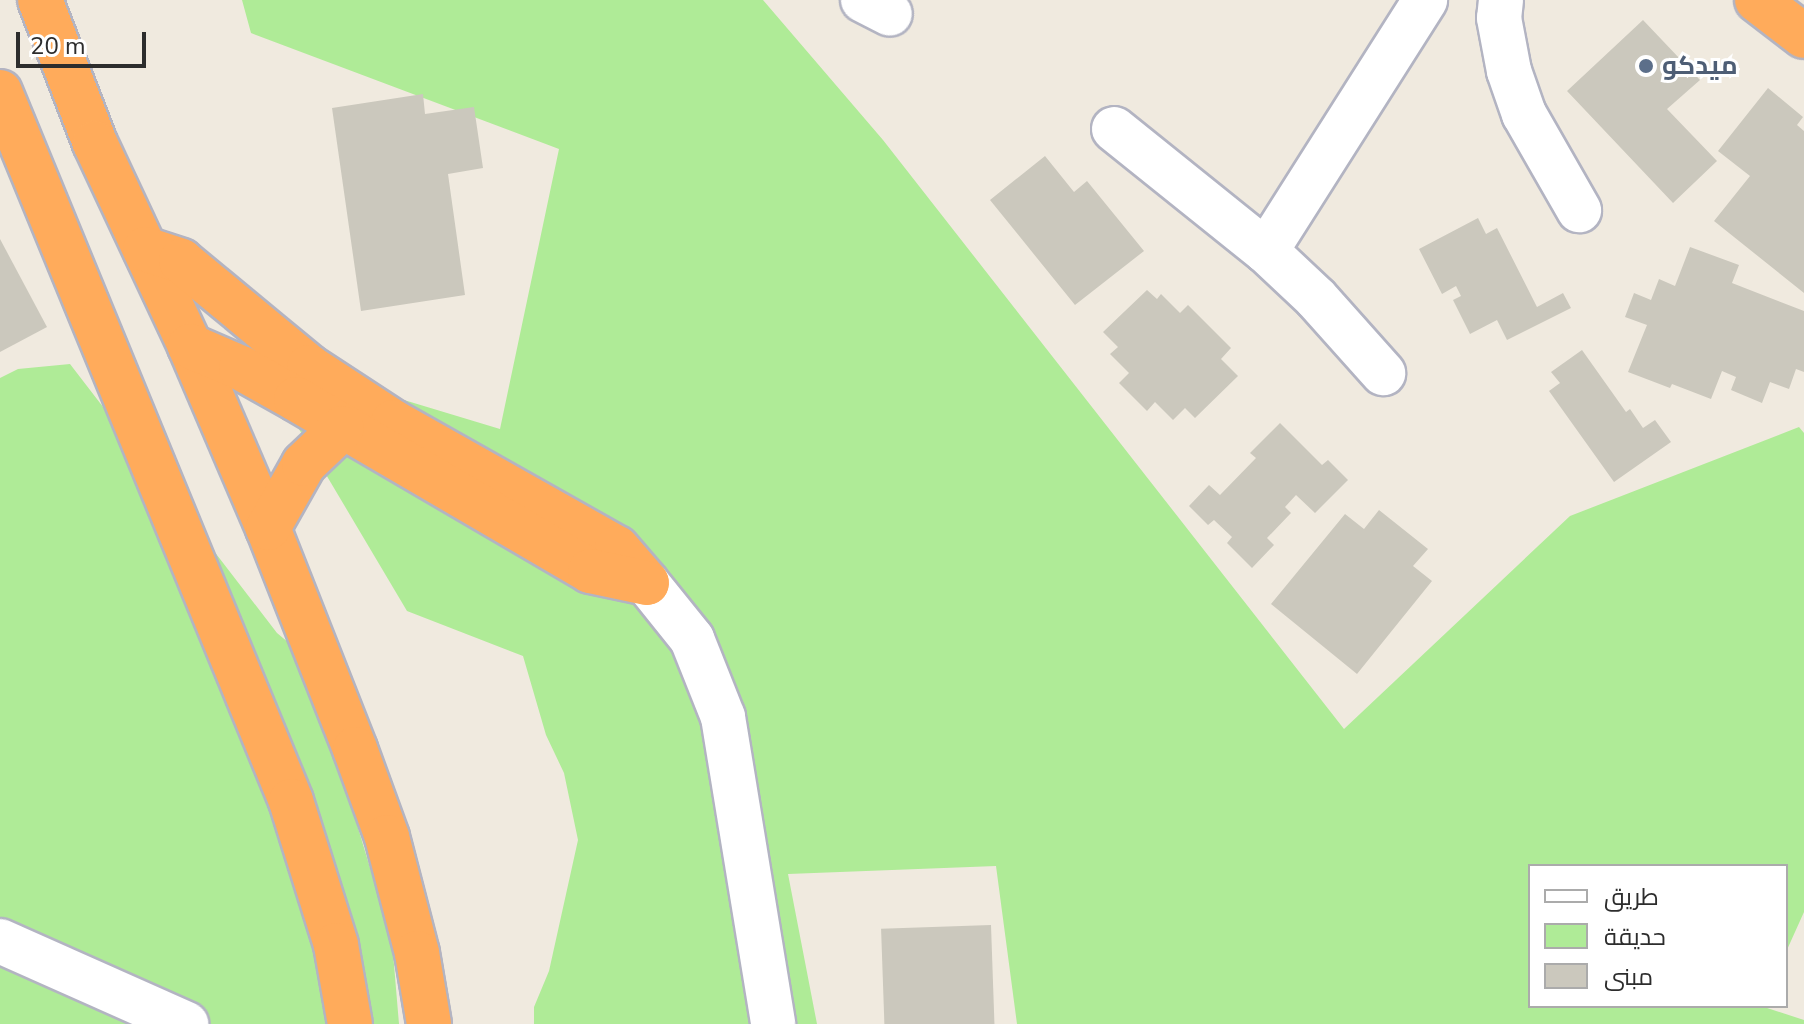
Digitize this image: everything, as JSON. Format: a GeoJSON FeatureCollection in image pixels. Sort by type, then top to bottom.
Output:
{"type":"FeatureCollection","features":[{"type":"Feature","properties":{"kind":"highway"},"geometry":{"type":"LineString","coordinates":[[40,0],[95,143],[190,346],[268,528],[387,837],[417,953],[429,1024]]}},
{"type":"Feature","properties":{"kind":"highway"},"geometry":{"type":"LineString","coordinates":[[1757,0],[1804,36]]}},
{"type":"Feature","properties":{"kind":"highway"},"geometry":{"type":"LineString","coordinates":[[0,92],[291,801],[336,945],[350,1024]]}},
{"type":"Feature","properties":{"kind":"highway"},"geometry":{"type":"LineString","coordinates":[[145,249],[181,261],[309,367],[382,415],[617,548],[647,583]]}},
{"type":"Feature","properties":{"kind":"highway"},"geometry":{"type":"LineString","coordinates":[[190,346],[241,368],[590,571],[647,583]]}},
{"type":"Feature","properties":{"kind":"highway"},"geometry":{"type":"LineString","coordinates":[[268,528],[304,464],[342,428]]}},
{"type":"Feature","properties":{"kind":"street"},"geometry":{"type":"LineString","coordinates":[[1266,251],[1425,0]]}},
{"type":"Feature","properties":{"kind":"street"},"geometry":{"type":"LineString","coordinates":[[1501,0],[1499,18],[1509,71],[1524,114],[1579,210]]}},
{"type":"Feature","properties":{"kind":"street"},"geometry":{"type":"LineString","coordinates":[[1114,129],[1208,200],[1266,251],[1316,298],[1383,373]]}},
{"type":"Feature","properties":{"kind":"street"},"geometry":{"type":"LineString","coordinates":[[647,583],[692,639],[723,717],[773,1024]]}},
{"type":"Feature","properties":{"kind":"street"},"geometry":{"type":"LineString","coordinates":[[0,941],[186,1024]]}},
{"type":"Feature","properties":{"kind":"green space"},"geometry":{"type":"Polygon","coordinates":[[[242,0],[763,0],[883,140],[1344,729],[1570,516],[1799,427],[1804,433],[1804,912],[1788,948],[1788,864],[1528,864],[1528,1008],[1767,1008],[1804,1020],[1804,1024],[1017,1024],[996,866],[788,874],[817,1024],[534,1024],[534,1007],[549,971],[578,840],[564,773],[546,735],[523,656],[407,611],[255,355],[500,429],[559,149],[251,33],[242,0]]]}},
{"type":"Feature","properties":{"kind":"green space"},"geometry":{"type":"Polygon","coordinates":[[[70,364],[277,633],[307,658],[392,941],[399,1024],[0,1024],[0,378],[18,369],[70,364]]]}},
{"type":"Feature","properties":{"kind":"building"},"geometry":{"type":"Polygon","coordinates":[[[1643,20],[1700,80],[1667,109],[1717,161],[1673,203],[1567,91],[1643,20]]]}},
{"type":"Feature","properties":{"kind":"building"},"geometry":{"type":"Polygon","coordinates":[[[1768,88],[1803,117],[1797,125],[1804,131],[1804,293],[1714,221],[1750,176],[1718,151],[1768,88]]]}},
{"type":"Feature","properties":{"kind":"building"},"geometry":{"type":"Polygon","coordinates":[[[423,94],[425,114],[474,107],[483,168],[448,174],[465,295],[361,311],[332,108],[423,94]]]}},
{"type":"Feature","properties":{"kind":"building"},"geometry":{"type":"Polygon","coordinates":[[[1045,156],[1074,192],[1087,181],[1144,251],[1075,305],[990,200],[1045,156]]]}},
{"type":"Feature","properties":{"kind":"building"},"geometry":{"type":"Polygon","coordinates":[[[1478,218],[1486,234],[1497,228],[1537,307],[1563,293],[1571,308],[1507,340],[1497,320],[1470,334],[1453,300],[1461,296],[1456,286],[1442,294],[1419,249],[1478,218]]]}},
{"type":"Feature","properties":{"kind":"building"},"geometry":{"type":"Polygon","coordinates":[[[0,239],[47,327],[0,352],[0,239]]]}},
{"type":"Feature","properties":{"kind":"building"},"geometry":{"type":"Polygon","coordinates":[[[1690,247],[1739,265],[1732,283],[1804,311],[1804,372],[1796,369],[1789,389],[1770,382],[1762,403],[1731,390],[1736,377],[1722,371],[1711,399],[1628,372],[1647,325],[1625,317],[1634,293],[1651,300],[1659,279],[1675,286],[1690,247]]]}},
{"type":"Feature","properties":{"kind":"building"},"geometry":{"type":"Polygon","coordinates":[[[1147,290],[1157,299],[1161,294],[1180,313],[1188,305],[1231,348],[1221,359],[1238,376],[1195,418],[1185,408],[1173,420],[1155,402],[1147,411],[1119,383],[1129,373],[1110,354],[1118,347],[1103,332],[1147,290]]]}},
{"type":"Feature","properties":{"kind":"building"},"geometry":{"type":"Polygon","coordinates":[[[1582,350],[1626,412],[1630,409],[1643,428],[1655,420],[1671,442],[1614,482],[1549,391],[1560,383],[1551,372],[1582,350]]]}},
{"type":"Feature","properties":{"kind":"building"},"geometry":{"type":"Polygon","coordinates":[[[1280,423],[1322,465],[1328,460],[1348,480],[1315,513],[1296,495],[1285,507],[1291,513],[1267,538],[1274,545],[1252,568],[1227,543],[1232,537],[1214,520],[1208,525],[1189,506],[1209,485],[1220,495],[1256,458],[1250,453],[1280,423]]]}},
{"type":"Feature","properties":{"kind":"building"},"geometry":{"type":"Polygon","coordinates":[[[1379,510],[1428,549],[1413,566],[1432,581],[1357,674],[1271,604],[1345,514],[1364,529],[1379,510]]]}},
{"type":"Feature","properties":{"kind":"building"},"geometry":{"type":"Polygon","coordinates":[[[991,925],[994,1024],[884,1024],[881,929],[991,925]]]}},
{"type":"Feature","properties":{"kind":"place","name":"ميدكو"},"geometry":{"type":"Point","coordinates":[1646,66]}}]}
